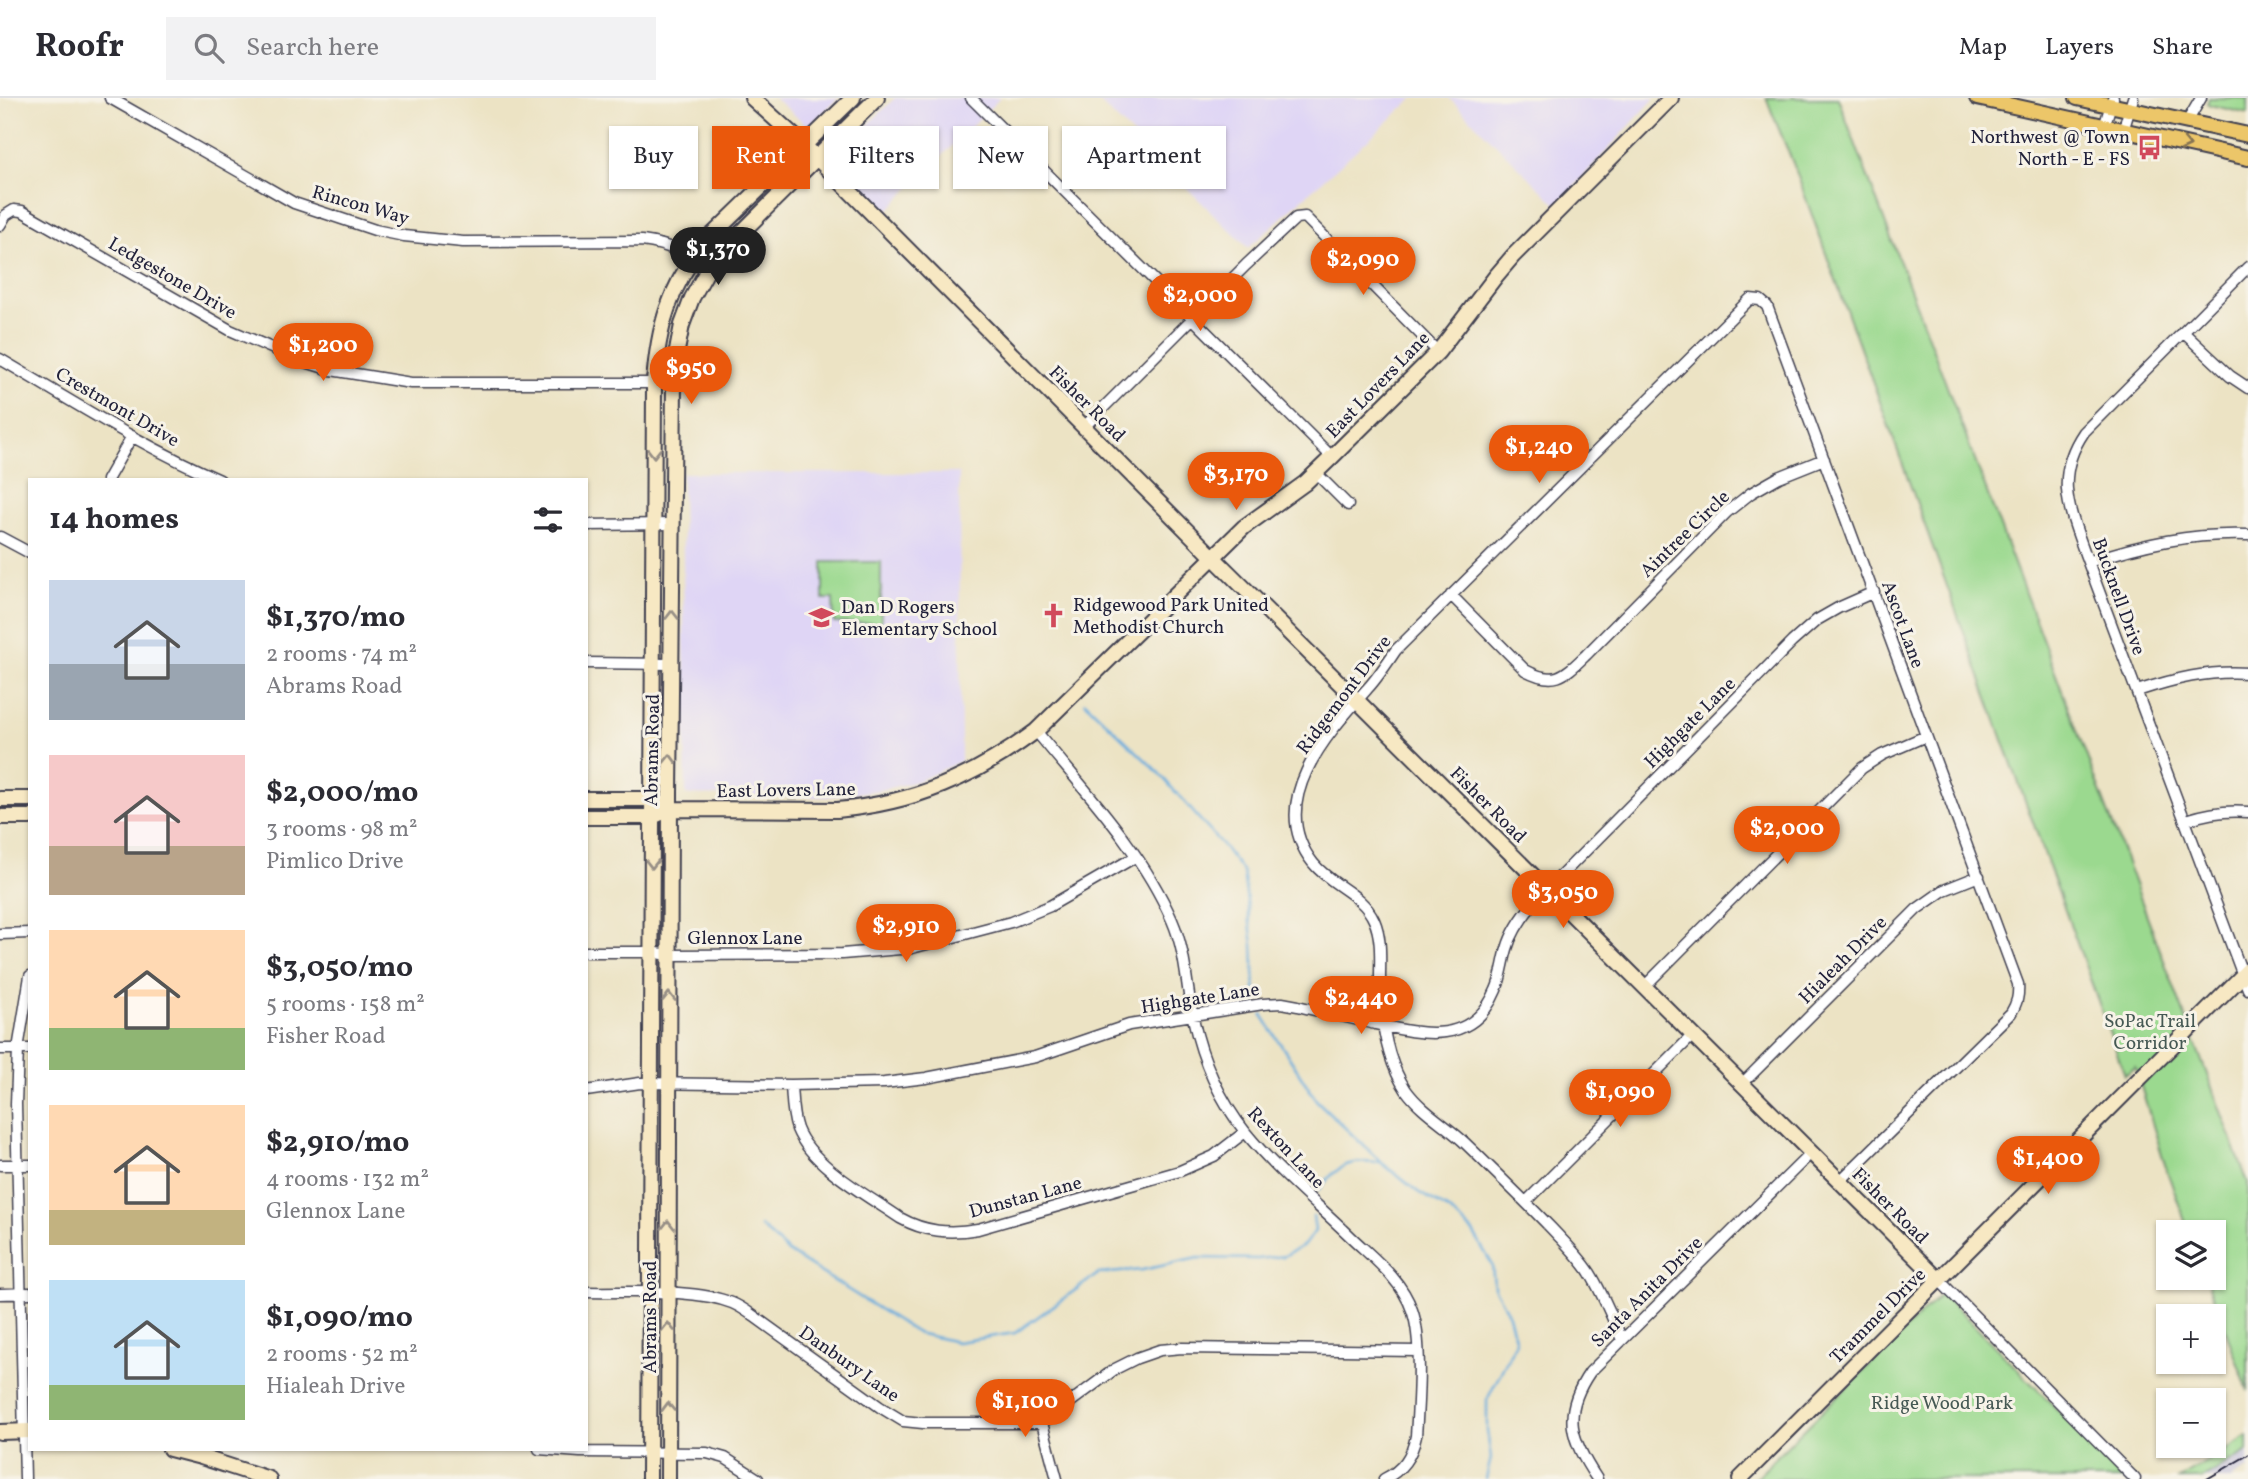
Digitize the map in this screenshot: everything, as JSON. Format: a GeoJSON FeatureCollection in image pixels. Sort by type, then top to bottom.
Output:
{"type":"FeatureCollection","features":[{"type":"Feature","properties":{"kind":"main road"},"geometry":{"type":"LineString","coordinates":[[1977,98],[2248,158]]}},
{"type":"Feature","properties":{"kind":"main road"},"geometry":{"type":"LineString","coordinates":[[2077,98],[2132,104],[2187,122],[2248,135]]}},
{"type":"Feature","properties":{"kind":"street","name":"Rincon Way"},"geometry":{"type":"LineString","coordinates":[[110,98],[294,203],[375,230],[463,242],[642,241],[663,244],[682,251],[707,271]]}},
{"type":"Feature","properties":{"kind":"street","name":"Fisher Road"},"geometry":{"type":"LineString","coordinates":[[752,98],[783,126]]}},
{"type":"Feature","properties":{"kind":"street","name":"Abrams Road"},"geometry":{"type":"LineString","coordinates":[[810,139],[853,98]]}},
{"type":"Feature","properties":{"kind":"street","name":"Abrams Road"},"geometry":{"type":"LineString","coordinates":[[668,1479],[672,524],[674,383],[682,325],[692,298],[707,271],[730,244],[877,98]]}},
{"type":"Feature","properties":{"kind":"street"},"geometry":{"type":"LineString","coordinates":[[971,98],[1332,457]]}},
{"type":"Feature","properties":{"kind":"street","name":"East Lovers Lane"},"geometry":{"type":"LineString","coordinates":[[588,817],[652,817],[670,809],[837,810],[899,801],[947,785],[1010,751],[1036,731],[1244,527],[1289,496],[1316,473],[1438,352],[1513,256],[1671,98]]}},
{"type":"Feature","properties":{"kind":"street"},"geometry":{"type":"LineString","coordinates":[[2187,122],[2201,98]]}},
{"type":"Feature","properties":{"kind":"street"},"geometry":{"type":"LineString","coordinates":[[2104,127],[2112,102]]}},
{"type":"Feature","properties":{"kind":"street"},"geometry":{"type":"LineString","coordinates":[[2123,131],[2132,104]]}},
{"type":"Feature","properties":{"kind":"street","name":"Fisher Road"},"geometry":{"type":"LineString","coordinates":[[810,151],[2135,1479]]}},
{"type":"Feature","properties":{"kind":"street","name":"Abrams Road"},"geometry":{"type":"LineString","coordinates":[[649,1479],[654,383],[657,352],[672,293],[692,258],[759,189]]}},
{"type":"Feature","properties":{"kind":"street","name":"Ledgestone Drive"},"geometry":{"type":"LineString","coordinates":[[0,225],[6,215],[14,210],[22,211],[229,330],[299,360],[331,370],[411,383],[674,383]]}},
{"type":"Feature","properties":{"kind":"street"},"geometry":{"type":"LineString","coordinates":[[1084,427],[1296,218],[1305,217],[1438,352]]}},
{"type":"Feature","properties":{"kind":"street","name":"Bucknell Drive"},"geometry":{"type":"LineString","coordinates":[[2246,978],[2088,562],[2067,497],[2066,482],[2071,456],[2084,432],[2248,267]]}},
{"type":"Feature","properties":{"kind":"street","name":"Ascot Lane"},"geometry":{"type":"LineString","coordinates":[[1750,299],[1760,300],[1767,306],[2015,972],[2019,995],[2011,1013],[1840,1181]]}},
{"type":"Feature","properties":{"kind":"street","name":"Ridgemont Drive"},"geometry":{"type":"LineString","coordinates":[[1622,1340],[1607,1304],[1589,1272],[1574,1253],[1526,1202],[1462,1140],[1418,1104],[1406,1089],[1397,1071],[1380,1006],[1381,955],[1376,923],[1359,899],[1327,878],[1302,847],[1297,830],[1296,799],[1311,762],[1345,713],[1396,650],[1750,299]]}},
{"type":"Feature","properties":{"kind":"street"},"geometry":{"type":"LineString","coordinates":[[664,318],[682,325]]}},
{"type":"Feature","properties":{"kind":"street"},"geometry":{"type":"LineString","coordinates":[[2183,332],[2230,376],[2248,388]]}},
{"type":"Feature","properties":{"kind":"street","name":"Crestmont Drive"},"geometry":{"type":"LineString","coordinates":[[0,359],[131,436],[216,478]]}},
{"type":"Feature","properties":{"kind":"street"},"geometry":{"type":"LineString","coordinates":[[108,478],[131,436]]}},
{"type":"Feature","properties":{"kind":"street","name":"Aintree Circle"},"geometry":{"type":"LineString","coordinates":[[1451,595],[1525,670],[1540,678],[1555,678],[1568,673],[1727,512],[1751,493],[1779,477],[1824,459]]}},
{"type":"Feature","properties":{"kind":"street"},"geometry":{"type":"LineString","coordinates":[[1316,473],[1348,505]]}},
{"type":"Feature","properties":{"kind":"street"},"geometry":{"type":"LineString","coordinates":[[588,525],[672,524]]}},
{"type":"Feature","properties":{"kind":"street"},"geometry":{"type":"LineString","coordinates":[[2088,562],[2183,537],[2248,535]]}},
{"type":"Feature","properties":{"kind":"street"},"geometry":{"type":"LineString","coordinates":[[0,537],[28,553]]}},
{"type":"Feature","properties":{"kind":"street","name":"Highgate Lane"},"geometry":{"type":"LineString","coordinates":[[588,1091],[651,1083],[791,1085],[884,1083],[926,1078],[1035,1057],[1129,1026],[1264,1004],[1282,1003],[1416,1033],[1445,1034],[1468,1025],[1485,1009],[1496,991],[1514,929],[1534,902],[1792,642],[1817,620],[1874,592]]}},
{"type":"Feature","properties":{"kind":"street"},"geometry":{"type":"LineString","coordinates":[[588,663],[671,664]]}},
{"type":"Feature","properties":{"kind":"street"},"geometry":{"type":"LineString","coordinates":[[2137,691],[2196,674],[2248,673]]}},
{"type":"Feature","properties":{"kind":"street","name":"Rexton Lane"},"geometry":{"type":"LineString","coordinates":[[1036,731],[1116,830],[1161,899],[1177,933],[1186,966],[1192,1016],[1208,1072],[1245,1132],[1399,1284],[1413,1311],[1418,1351],[1417,1428],[1414,1448],[1401,1469],[1384,1479]]}},
{"type":"Feature","properties":{"kind":"street"},"geometry":{"type":"LineString","coordinates":[[1644,987],[1862,768],[1882,755],[1926,736]]}},
{"type":"Feature","properties":{"kind":"street"},"geometry":{"type":"LineString","coordinates":[[0,799],[28,799]]}},
{"type":"Feature","properties":{"kind":"street","name":"East Lovers Lane"},"geometry":{"type":"LineString","coordinates":[[588,799],[652,799],[670,809]]}},
{"type":"Feature","properties":{"kind":"street"},"geometry":{"type":"LineString","coordinates":[[2186,820],[2225,811],[2248,812]]}},
{"type":"Feature","properties":{"kind":"street"},"geometry":{"type":"LineString","coordinates":[[0,817],[28,817]]}},
{"type":"Feature","properties":{"kind":"street","name":"Glennox Lane"},"geometry":{"type":"LineString","coordinates":[[588,952],[842,954],[912,947],[979,931],[1037,911],[1060,901],[1135,857]]}},
{"type":"Feature","properties":{"kind":"street","name":"Hialeah Drive"},"geometry":{"type":"LineString","coordinates":[[1741,1084],[1917,909],[1944,890],[1979,876]]}},
{"type":"Feature","properties":{"kind":"street"},"geometry":{"type":"LineString","coordinates":[[0,933],[28,933]]}},
{"type":"Feature","properties":{"kind":"street","name":"Trammel Drive"},"geometry":{"type":"LineString","coordinates":[[1740,1479],[2188,1030],[2246,978]]}},
{"type":"Feature","properties":{"kind":"street"},"geometry":{"type":"LineString","coordinates":[[24,1479],[27,1431],[25,1293],[16,1104],[18,1049],[28,988]]}},
{"type":"Feature","properties":{"kind":"street"},"geometry":{"type":"LineString","coordinates":[[1526,1202],[1693,1035]]}},
{"type":"Feature","properties":{"kind":"street"},"geometry":{"type":"LineString","coordinates":[[0,1049],[28,1049]]}},
{"type":"Feature","properties":{"kind":"street","name":"Dunstan Lane"},"geometry":{"type":"LineString","coordinates":[[791,1085],[792,1110],[797,1128],[808,1149],[821,1162],[900,1218],[930,1231],[963,1232],[1180,1171],[1214,1156],[1245,1132]]}},
{"type":"Feature","properties":{"kind":"street","name":"Santa Anita Drive"},"geometry":{"type":"LineString","coordinates":[[1597,1479],[1576,1444],[1572,1413],[1581,1384],[1811,1153]]}},
{"type":"Feature","properties":{"kind":"street"},"geometry":{"type":"LineString","coordinates":[[0,1165],[28,1165]]}},
{"type":"Feature","properties":{"kind":"street","name":"Danbury Lane"},"geometry":{"type":"LineString","coordinates":[[588,1292],[668,1293],[714,1297],[734,1304],[903,1421],[1042,1423]]}},
{"type":"Feature","properties":{"kind":"street"},"geometry":{"type":"LineString","coordinates":[[0,1294],[25,1293]]}},
{"type":"Feature","properties":{"kind":"street"},"geometry":{"type":"LineString","coordinates":[[1058,1479],[1042,1423],[1115,1369],[1137,1358],[1160,1350],[1182,1348],[1418,1351]]}},
{"type":"Feature","properties":{"kind":"street"},"geometry":{"type":"LineString","coordinates":[[0,1432],[27,1431]]}},
{"type":"Feature","properties":{"kind":"street"},"geometry":{"type":"LineString","coordinates":[[177,1451],[269,1479]]}},
{"type":"Feature","properties":{"kind":"street"},"geometry":{"type":"LineString","coordinates":[[566,1451],[706,1453],[725,1458],[758,1479]]}},
{"type":"Feature","properties":{"kind":"shaded area"},"geometry":{"type":"Polygon","coordinates":[[[774,98],[838,98],[808,126],[774,98]]]}},
{"type":"Feature","properties":{"kind":"shaded area"},"geometry":{"type":"Polygon","coordinates":[[[895,98],[1000,98],[972,126],[953,126],[953,145],[939,159],[939,126],[867,126],[895,98]]]}},
{"type":"Feature","properties":{"kind":"shaded area"},"geometry":{"type":"Polygon","coordinates":[[[1095,98],[1414,98],[1248,248],[1188,189],[1226,189],[1226,126],[1124,126],[1095,98]]]}},
{"type":"Feature","properties":{"kind":"shaded area"},"geometry":{"type":"Polygon","coordinates":[[[1449,98],[1655,98],[1557,205],[1449,98]]]}},
{"type":"Feature","properties":{"kind":"shaded area"},"geometry":{"type":"Polygon","coordinates":[[[859,189],[909,189],[883,215],[859,189]]]}},
{"type":"Feature","properties":{"kind":"shaded area","name":"Dan D Rogers Elementary School"},"geometry":{"type":"Polygon","coordinates":[[[682,473],[959,473],[961,761],[918,781],[881,790],[826,797],[686,795],[682,473]]]}},
{"type":"Feature","properties":{"kind":"shaded area"},"geometry":{"type":"Polygon","coordinates":[[[2248,1451],[2248,1469],[2231,1479],[2201,1479],[2248,1451]]]}},
{"type":"Feature","properties":{"kind":"green space","name":"SoPac Trail Corridor"},"geometry":{"type":"Polygon","coordinates":[[[1766,98],[1838,98],[2248,1183],[2248,1391],[2226,1332],[2226,1304],[2216,1304],[2210,1290],[2226,1290],[2226,1220],[2185,1220],[2135,1067],[2125,1075],[1793,163],[1766,98]]]}},
{"type":"Feature","properties":{"kind":"green space"},"geometry":{"type":"Polygon","coordinates":[[[2209,98],[2248,98],[2248,114],[2210,105],[2207,103],[2209,98]]]}},
{"type":"Feature","properties":{"kind":"green space"},"geometry":{"type":"Polygon","coordinates":[[[823,562],[881,562],[881,623],[834,623],[833,599],[823,599],[823,562]]]}},
{"type":"Feature","properties":{"kind":"green space","name":"Ridge Wood Park"},"geometry":{"type":"Polygon","coordinates":[[[1942,1293],[2126,1479],[1754,1479],[1942,1293]]]}},
{"type":"Feature","properties":{"kind":"green space"},"geometry":{"type":"Polygon","coordinates":[[[2248,1436],[2248,1451],[2201,1479],[2179,1479],[2213,1458],[2226,1458],[2226,1450],[2248,1436]]]}},
{"type":"Feature","properties":{"kind":"waterway"},"geometry":{"type":"LineString","coordinates":[[1085,702],[1158,772],[1243,872],[1253,945],[1255,994]]}},
{"type":"Feature","properties":{"kind":"waterway"},"geometry":{"type":"LineString","coordinates":[[1262,1015],[1317,1101],[1382,1163],[1418,1192],[1450,1211],[1473,1232],[1492,1264],[1494,1287],[1509,1315],[1516,1342],[1487,1400],[1487,1431],[1491,1458],[1486,1479]]}},
{"type":"Feature","properties":{"kind":"waterway"},"geometry":{"type":"LineString","coordinates":[[1319,1190],[1333,1174],[1346,1165],[1360,1162],[1382,1163]]}},
{"type":"Feature","properties":{"kind":"waterway"},"geometry":{"type":"LineString","coordinates":[[760,1226],[788,1252],[917,1333],[957,1342],[1015,1333],[1098,1274],[1142,1270],[1198,1258],[1258,1259],[1284,1256],[1304,1245],[1315,1231],[1313,1216]]}},
{"type":"Feature","properties":{"kind":"tram line"},"geometry":{"type":"LineString","coordinates":[[2207,1479],[2248,1455]]}},
{"type":"Feature","properties":{"kind":"place","name":"Northwest @ Town North - E - FS"},"geometry":{"type":"Point","coordinates":[2150,147]}},
{"type":"Feature","properties":{"kind":"place","name":"Ridgewood Park United Methodist Church"},"geometry":{"type":"Point","coordinates":[1053,615]}},
{"type":"Feature","properties":{"kind":"place","name":"Dan D Rogers Elementary School"},"geometry":{"type":"Point","coordinates":[821,617]}}]}
